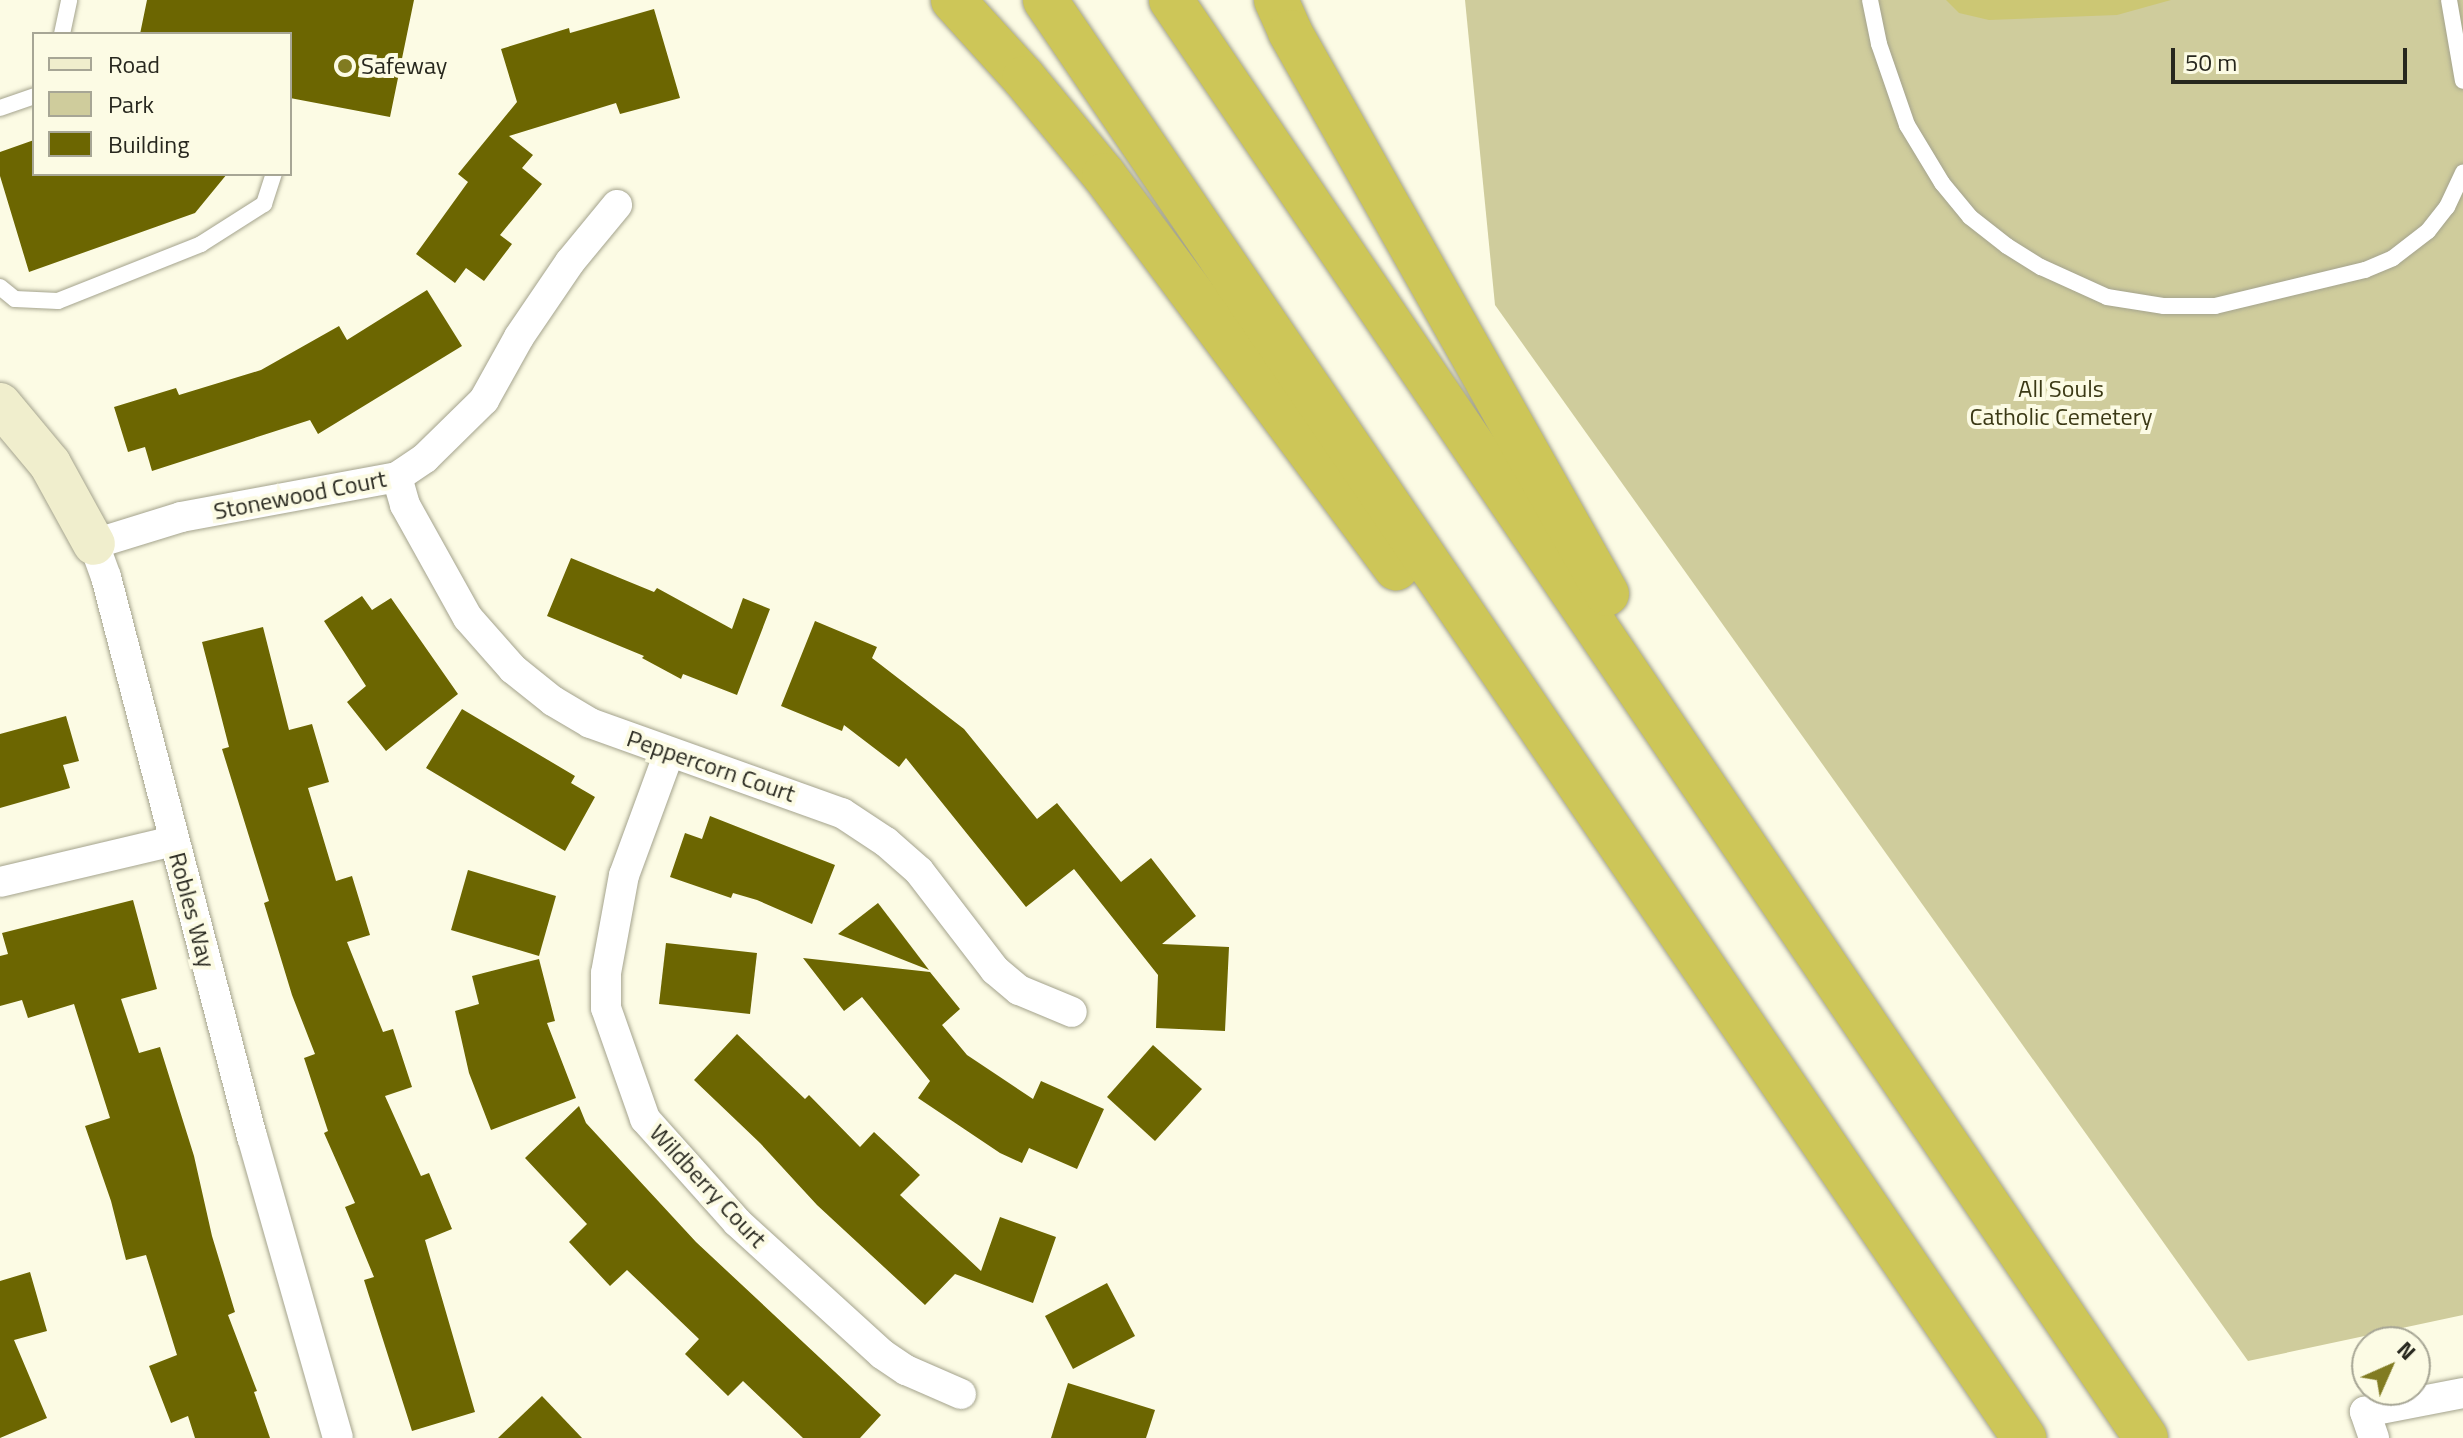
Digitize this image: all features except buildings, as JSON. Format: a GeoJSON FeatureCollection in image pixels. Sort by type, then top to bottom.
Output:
{"type":"FeatureCollection","features":[{"type":"Feature","properties":{"kind":"highway"},"geometry":{"type":"LineString","coordinates":[[953,0],[1024,78],[1104,175],[1448,640],[1585,793]]}},
{"type":"Feature","properties":{"kind":"highway"},"geometry":{"type":"LineString","coordinates":[[1045,0],[2024,1438]]}},
{"type":"Feature","properties":{"kind":"highway"},"geometry":{"type":"LineString","coordinates":[[1171,0],[2146,1438]]}},
{"type":"Feature","properties":{"kind":"highway"},"geometry":{"type":"LineString","coordinates":[[1276,0],[1298,46],[1615,608],[1637,687]]}},
{"type":"Feature","properties":{"kind":"street","name":"Stonewood Court"},"geometry":{"type":"LineString","coordinates":[[94,544],[181,517],[397,477],[425,458],[484,400],[519,337],[561,275],[617,205]]}},
{"type":"Feature","properties":{"kind":"street","name":"Robles Way"},"geometry":{"type":"LineString","coordinates":[[0,404],[50,464],[94,544],[106,577],[252,1137],[338,1438]]}},
{"type":"Feature","properties":{"kind":"street","name":"Peppercorn Court"},"geometry":{"type":"LineString","coordinates":[[397,477],[405,505],[468,618],[513,669],[553,701],[590,723],[842,813],[886,842],[919,871],[995,970],[1019,990],[1072,1012]]}},
{"type":"Feature","properties":{"kind":"street","name":"Wildberry Court"},"geometry":{"type":"LineString","coordinates":[[669,753],[624,875],[606,973],[606,1008],[645,1119],[737,1222],[882,1354],[906,1370],[961,1394]]}},
{"type":"Feature","properties":{"kind":"street"},"geometry":{"type":"LineString","coordinates":[[0,882],[174,841]]}},
{"type":"Feature","properties":{"kind":"street"},"geometry":{"type":"LineString","coordinates":[[2374,1438],[2365,1412],[2463,1393]]}},
{"type":"Feature","properties":{"kind":"lane"},"geometry":{"type":"LineString","coordinates":[[62,32],[69,0]]}},
{"type":"Feature","properties":{"kind":"lane"},"geometry":{"type":"LineString","coordinates":[[1870,0],[1879,44],[1907,125],[1942,183],[1970,217],[2007,246],[2041,267],[2107,297],[2164,306],[2215,306],[2365,270],[2393,258],[2428,231],[2447,207],[2463,173]]}},
{"type":"Feature","properties":{"kind":"lane"},"geometry":{"type":"LineString","coordinates":[[2449,0],[2463,81]]}},
{"type":"Feature","properties":{"kind":"lane"},"geometry":{"type":"LineString","coordinates":[[0,108],[32,97]]}},
{"type":"Feature","properties":{"kind":"lane"},"geometry":{"type":"LineString","coordinates":[[0,287],[15,299],[58,301],[201,244],[264,204],[273,176]]}},
{"type":"Feature","properties":{"kind":"green space","name":"All Souls Catholic Cemetery"},"geometry":{"type":"Polygon","coordinates":[[[1465,0],[2463,0],[2463,1315],[2412,1326],[2351,1326],[2351,1339],[2248,1361],[1495,305],[1465,0]]]}},
{"type":"Feature","properties":{"kind":"shaded area"},"geometry":{"type":"Polygon","coordinates":[[[1946,0],[2171,0],[2117,15],[1989,20],[1959,13],[1946,0]]]}},
{"type":"Feature","properties":{"kind":"place","name":"Safeway"},"geometry":{"type":"Point","coordinates":[345,66]}}]}
